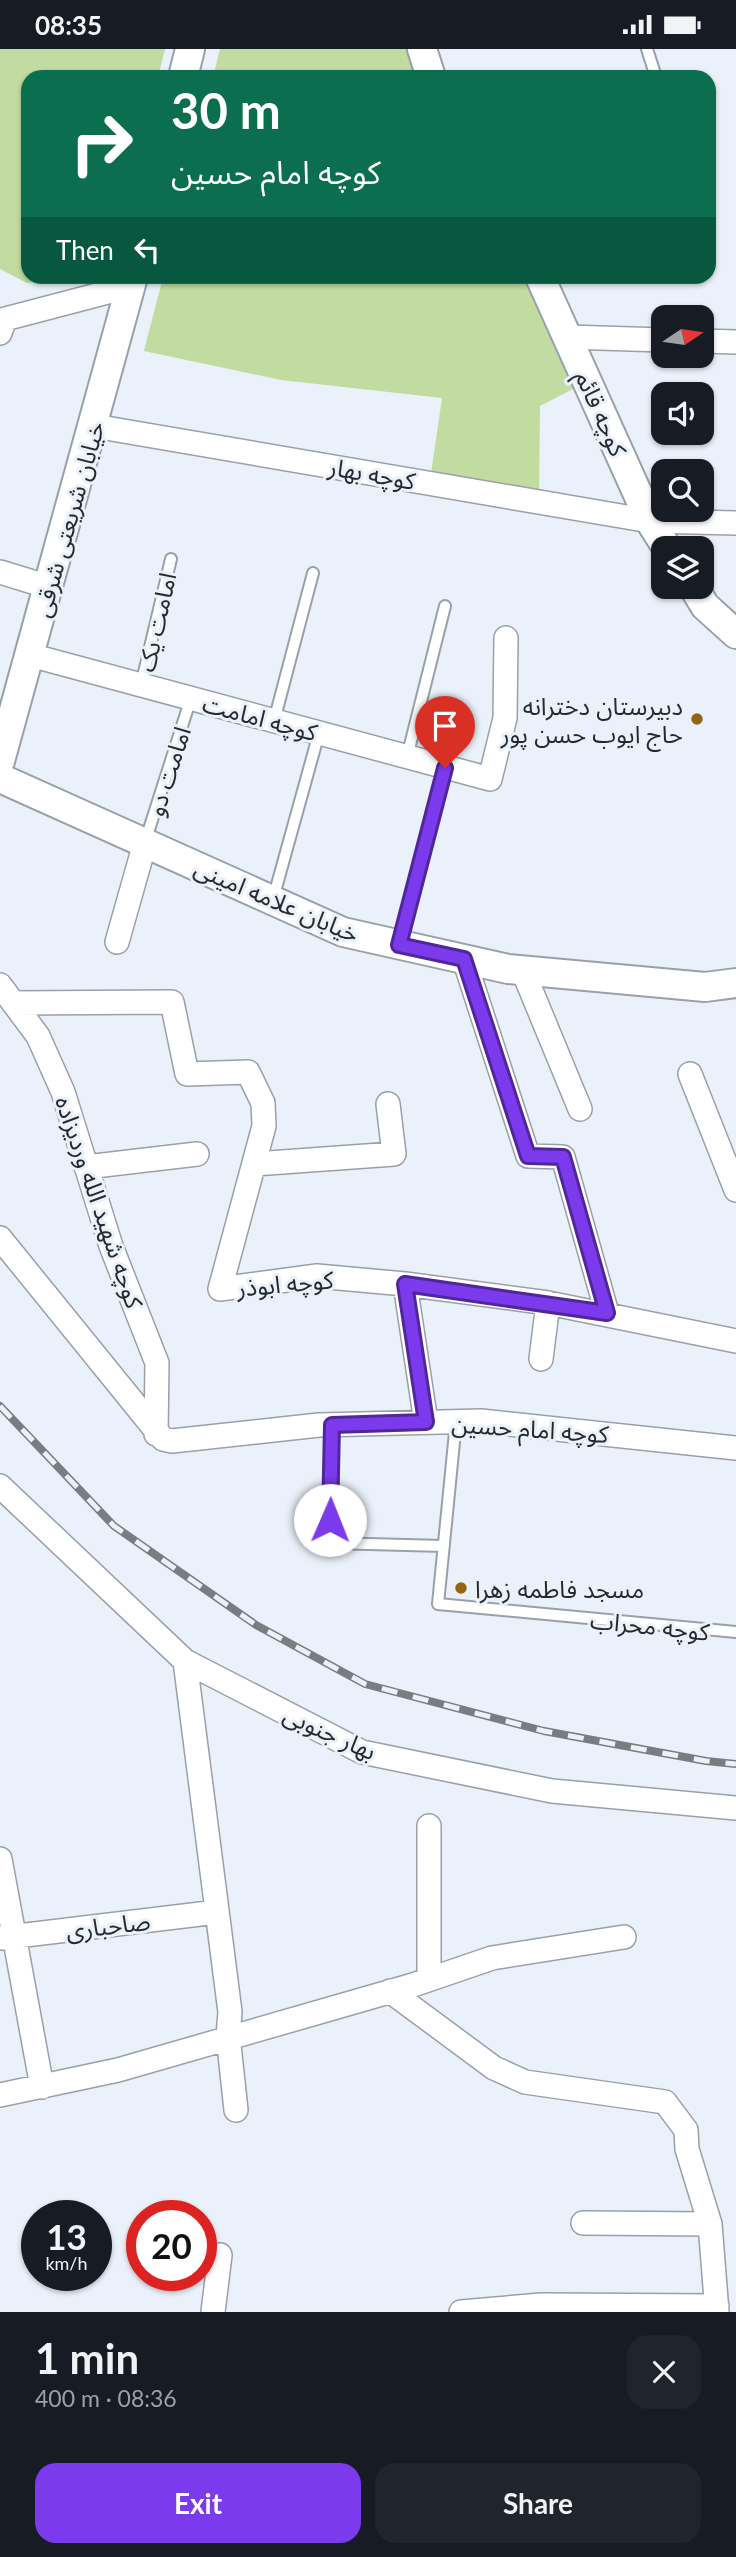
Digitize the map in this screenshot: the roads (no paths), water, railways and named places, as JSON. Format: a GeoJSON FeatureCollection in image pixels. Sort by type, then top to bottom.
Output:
{"type":"FeatureCollection","features":[{"type":"Feature","properties":{"kind":"street"},"geometry":{"type":"LineString","coordinates":[[185,70],[190,49]]}},
{"type":"Feature","properties":{"kind":"street"},"geometry":{"type":"LineString","coordinates":[[422,49],[429,70]]}},
{"type":"Feature","properties":{"kind":"street"},"geometry":{"type":"LineString","coordinates":[[2,323],[123,284]]}},
{"type":"Feature","properties":{"kind":"street","name":"خیابان شریعتی شرقی"},"geometry":{"type":"LineString","coordinates":[[0,761],[131,284]]}},
{"type":"Feature","properties":{"kind":"street","name":"کوچه قائم"},"geometry":{"type":"LineString","coordinates":[[543,284],[650,521],[659,536]]}},
{"type":"Feature","properties":{"kind":"street"},"geometry":{"type":"LineString","coordinates":[[568,337],[651,340]]}},
{"type":"Feature","properties":{"kind":"street"},"geometry":{"type":"LineString","coordinates":[[714,341],[736,342]]}},
{"type":"Feature","properties":{"kind":"street","name":"کوچه بهار"},"geometry":{"type":"LineString","coordinates":[[94,426],[650,521],[736,523]]}},
{"type":"Feature","properties":{"kind":"street"},"geometry":{"type":"LineString","coordinates":[[0,572],[49,587]]}},
{"type":"Feature","properties":{"kind":"street"},"geometry":{"type":"LineString","coordinates":[[701,599],[736,634]]}},
{"type":"Feature","properties":{"kind":"street","name":"کوچه امامت"},"geometry":{"type":"LineString","coordinates":[[30,655],[490,779],[505,718],[506,638]]}},
{"type":"Feature","properties":{"kind":"street","name":"خیابان علامه امینی"},"geometry":{"type":"LineString","coordinates":[[0,778],[342,932],[523,971],[705,986],[736,983]]}},
{"type":"Feature","properties":{"kind":"street"},"geometry":{"type":"LineString","coordinates":[[117,941],[145,843]]}},
{"type":"Feature","properties":{"kind":"street"},"geometry":{"type":"LineString","coordinates":[[464,959],[528,1156],[563,1157],[607,1313]]}},
{"type":"Feature","properties":{"kind":"street"},"geometry":{"type":"LineString","coordinates":[[523,971],[580,1109]]}},
{"type":"Feature","properties":{"kind":"street","name":"کوچه ابوذر"},"geometry":{"type":"LineString","coordinates":[[7,994],[172,1002],[187,1074],[248,1072],[263,1103],[264,1126],[220,1289],[317,1276],[405,1284],[607,1313],[736,1341]]}},
{"type":"Feature","properties":{"kind":"street","name":"کوچه شهید الله وردیزاده"},"geometry":{"type":"LineString","coordinates":[[7,994],[38,1036],[63,1092],[111,1246],[157,1363],[156,1434]]}},
{"type":"Feature","properties":{"kind":"street"},"geometry":{"type":"LineString","coordinates":[[690,1074],[736,1190]]}},
{"type":"Feature","properties":{"kind":"street"},"geometry":{"type":"LineString","coordinates":[[254,1164],[394,1154],[388,1104]]}},
{"type":"Feature","properties":{"kind":"street"},"geometry":{"type":"LineString","coordinates":[[86,1167],[197,1154]]}},
{"type":"Feature","properties":{"kind":"street"},"geometry":{"type":"LineString","coordinates":[[0,1238],[156,1434]]}},
{"type":"Feature","properties":{"kind":"street"},"geometry":{"type":"LineString","coordinates":[[405,1284],[426,1422]]}},
{"type":"Feature","properties":{"kind":"street"},"geometry":{"type":"LineString","coordinates":[[541,1359],[548,1303]]}},
{"type":"Feature","properties":{"kind":"street","name":"کوچه امام حسین"},"geometry":{"type":"LineString","coordinates":[[156,1434],[172,1441],[332,1425],[456,1422],[583,1430],[736,1448]]}},
{"type":"Feature","properties":{"kind":"street","name":"بهار جنوبی"},"geometry":{"type":"LineString","coordinates":[[0,1488],[185,1661],[362,1752],[552,1791],[736,1808]]}},
{"type":"Feature","properties":{"kind":"street"},"geometry":{"type":"LineString","coordinates":[[185,1661],[230,2012],[228,2036],[236,2110]]}},
{"type":"Feature","properties":{"kind":"street"},"geometry":{"type":"LineString","coordinates":[[429,1826],[429,1979]]}},
{"type":"Feature","properties":{"kind":"street"},"geometry":{"type":"LineString","coordinates":[[0,1859],[6,1937],[42,2087]]}},
{"type":"Feature","properties":{"kind":"street","name":"صاحباری"},"geometry":{"type":"LineString","coordinates":[[6,1937],[217,1912]]}},
{"type":"Feature","properties":{"kind":"street"},"geometry":{"type":"LineString","coordinates":[[0,2095],[118,2070],[390,1991],[492,1958],[624,1937]]}},
{"type":"Feature","properties":{"kind":"street"},"geometry":{"type":"LineString","coordinates":[[390,1991],[494,2068],[525,2082],[665,2102],[686,2130],[687,2149],[710,2224],[717,2309],[541,2308],[461,2312]]}},
{"type":"Feature","properties":{"kind":"street"},"geometry":{"type":"LineString","coordinates":[[583,2223],[710,2224]]}},
{"type":"Feature","properties":{"kind":"street"},"geometry":{"type":"LineString","coordinates":[[213,2312],[220,2255]]}},
{"type":"Feature","properties":{"kind":"lane"},"geometry":{"type":"LineString","coordinates":[[647,49],[654,70]]}},
{"type":"Feature","properties":{"kind":"lane","name":"امامت یک"},"geometry":{"type":"LineString","coordinates":[[141,685],[171,559]]}},
{"type":"Feature","properties":{"kind":"lane"},"geometry":{"type":"LineString","coordinates":[[274,721],[313,573]]}},
{"type":"Feature","properties":{"kind":"lane"},"geometry":{"type":"LineString","coordinates":[[407,757],[444,606]]}},
{"type":"Feature","properties":{"kind":"lane","name":"امامت دو"},"geometry":{"type":"LineString","coordinates":[[145,843],[191,698]]}},
{"type":"Feature","properties":{"kind":"lane"},"geometry":{"type":"LineString","coordinates":[[272,901],[319,733]]}},
{"type":"Feature","properties":{"kind":"lane"},"geometry":{"type":"LineString","coordinates":[[399,945],[445,768]]}},
{"type":"Feature","properties":{"kind":"lane"},"geometry":{"type":"LineString","coordinates":[[332,1425],[330,1543],[444,1546],[456,1422]]}},
{"type":"Feature","properties":{"kind":"lane","name":"کوچه محراب"},"geometry":{"type":"LineString","coordinates":[[444,1546],[438,1604],[736,1632]]}},
{"type":"Feature","properties":{"kind":"railway"},"geometry":{"type":"LineString","coordinates":[[0,1406],[114,1526],[256,1625],[365,1684],[544,1731],[706,1761],[736,1764]]}},
{"type":"Feature","properties":{"kind":"place","name":"دبیرستان دخترانه حاج ایوب حسن پور"},"geometry":{"type":"Point","coordinates":[697,719]}},
{"type":"Feature","properties":{"kind":"place","name":"مسجد فاطمه زهرا"},"geometry":{"type":"Point","coordinates":[461,1588]}}]}
